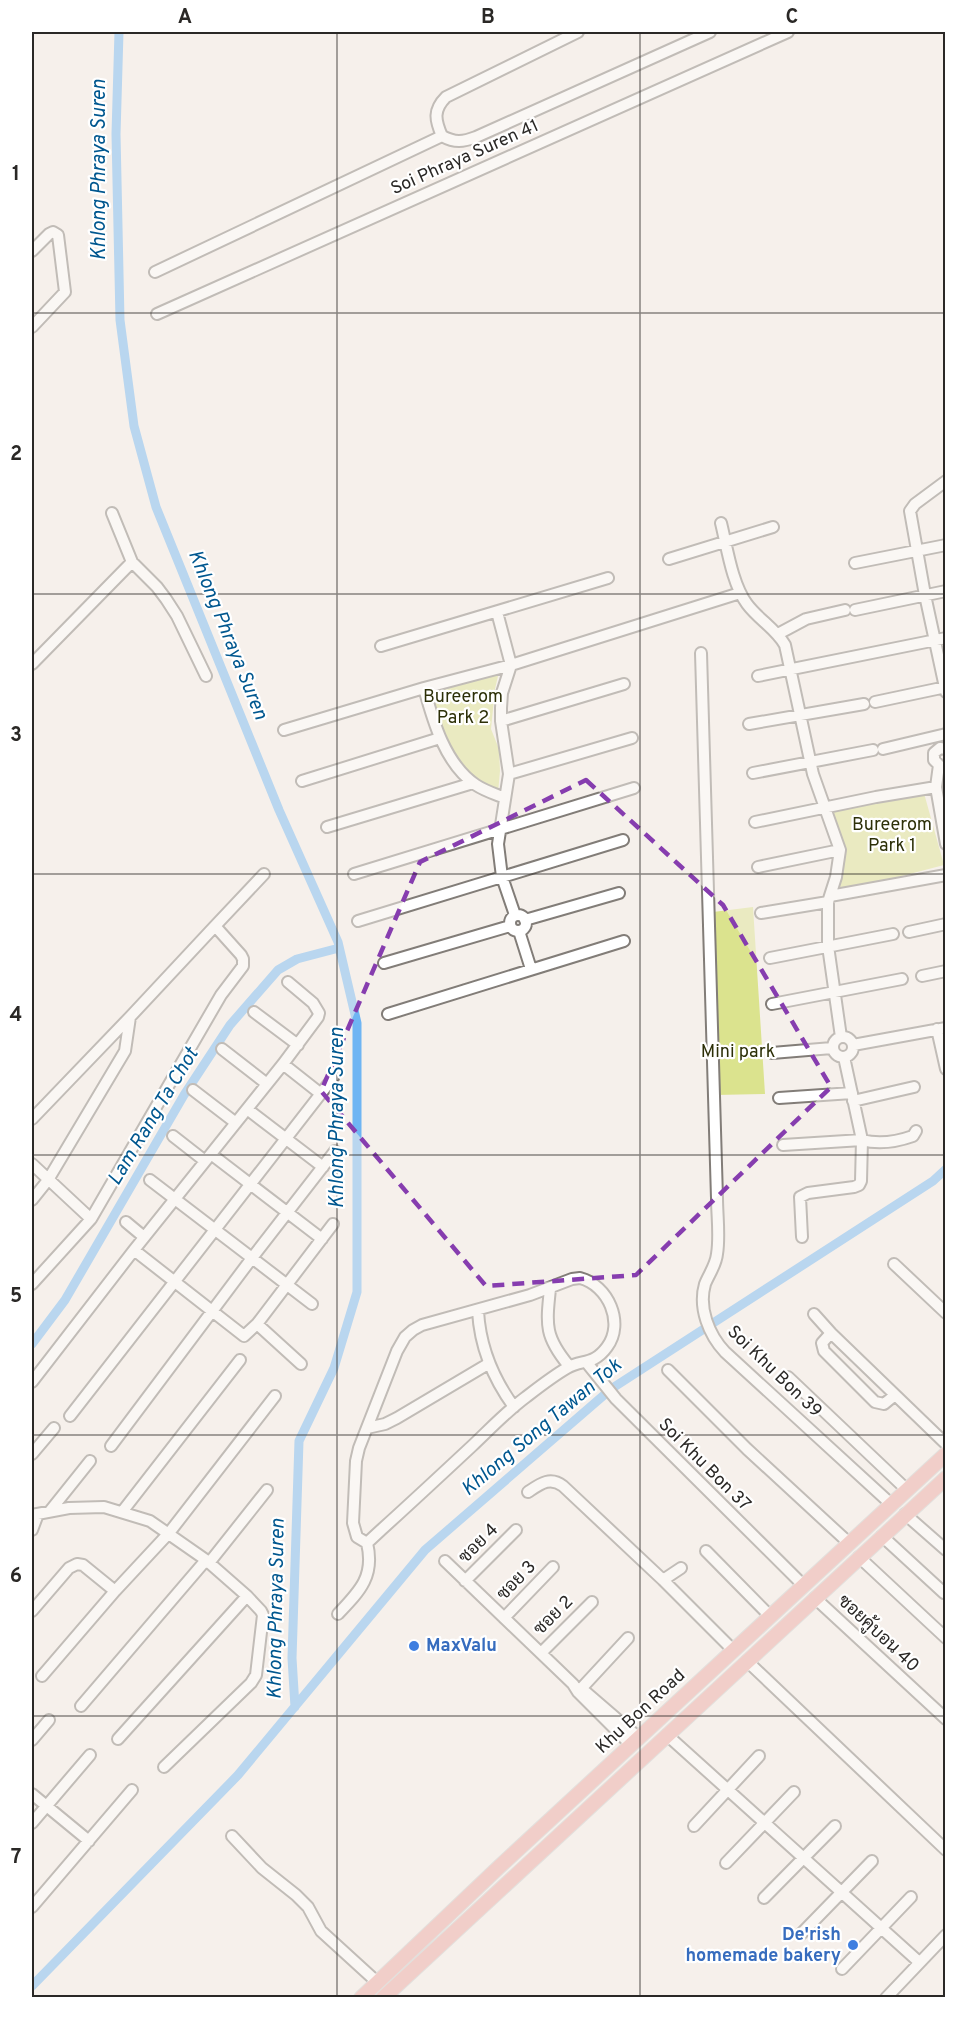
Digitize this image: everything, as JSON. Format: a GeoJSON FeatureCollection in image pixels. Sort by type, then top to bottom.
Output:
{"type":"FeatureCollection","features":[{"type":"Feature","properties":{"kind":"main road","name":"Khu Bon Road"},"geometry":{"type":"LineString","coordinates":[[362,1998],[945,1454]]}},
{"type":"Feature","properties":{"kind":"main road","name":"Khu Bon Road"},"geometry":{"type":"LineString","coordinates":[[383,1998],[945,1478]]}},
{"type":"Feature","properties":{"kind":"main road"},"geometry":{"type":"LineString","coordinates":[[456,1908],[467,1919]]}},
{"type":"Feature","properties":{"kind":"street"},"geometry":{"type":"LineString","coordinates":[[578,32],[446,97],[438,105],[436,113],[442,136],[452,142],[464,142],[711,32]]}},
{"type":"Feature","properties":{"kind":"street","name":"Soi Phraya Suren 41"},"geometry":{"type":"LineString","coordinates":[[157,314],[788,32]]}},
{"type":"Feature","properties":{"kind":"street"},"geometry":{"type":"LineString","coordinates":[[155,272],[442,136]]}},
{"type":"Feature","properties":{"kind":"street"},"geometry":{"type":"LineString","coordinates":[[32,251],[49,234],[53,232],[58,235],[65,292],[32,327]]}},
{"type":"Feature","properties":{"kind":"street"},"geometry":{"type":"LineString","coordinates":[[749,724],[945,688],[940,639],[925,595],[910,511],[915,504],[945,480]]}},
{"type":"Feature","properties":{"kind":"street"},"geometry":{"type":"LineString","coordinates":[[112,513],[132,562],[166,599],[177,616],[206,676]]}},
{"type":"Feature","properties":{"kind":"street"},"geometry":{"type":"LineString","coordinates":[[721,523],[740,593],[785,645],[810,761],[840,850],[836,878],[829,899],[828,946],[841,1037]]}},
{"type":"Feature","properties":{"kind":"street"},"geometry":{"type":"LineString","coordinates":[[669,559],[772,527]]}},
{"type":"Feature","properties":{"kind":"street"},"geometry":{"type":"LineString","coordinates":[[855,563],[945,545]]}},
{"type":"Feature","properties":{"kind":"street"},"geometry":{"type":"LineString","coordinates":[[32,664],[132,562]]}},
{"type":"Feature","properties":{"kind":"street"},"geometry":{"type":"LineString","coordinates":[[381,646],[608,578]]}},
{"type":"Feature","properties":{"kind":"street"},"geometry":{"type":"LineString","coordinates":[[777,634],[806,619],[945,591]]}},
{"type":"Feature","properties":{"kind":"street"},"geometry":{"type":"LineString","coordinates":[[284,730],[511,664],[740,593]]}},
{"type":"Feature","properties":{"kind":"street"},"geometry":{"type":"LineString","coordinates":[[384,963],[514,928],[524,928],[502,877],[498,844],[510,774],[501,721],[502,693],[511,664],[497,612]]}},
{"type":"Feature","properties":{"kind":"street"},"geometry":{"type":"LineString","coordinates":[[758,676],[940,639]]}},
{"type":"Feature","properties":{"kind":"street","name":"Soi Khu Bon 39"},"geometry":{"type":"LineString","coordinates":[[701,652],[717,1198],[717,1254],[704,1287],[705,1315],[713,1337],[725,1352],[891,1504]]}},
{"type":"Feature","properties":{"kind":"street"},"geometry":{"type":"LineString","coordinates":[[501,721],[624,684]]}},
{"type":"Feature","properties":{"kind":"street"},"geometry":{"type":"LineString","coordinates":[[424,688],[440,738],[457,765],[473,783],[490,793],[505,798]]}},
{"type":"Feature","properties":{"kind":"street"},"geometry":{"type":"LineString","coordinates":[[753,773],[945,734]]}},
{"type":"Feature","properties":{"kind":"street"},"geometry":{"type":"LineString","coordinates":[[302,781],[440,738]]}},
{"type":"Feature","properties":{"kind":"street"},"geometry":{"type":"LineString","coordinates":[[510,774],[632,738]]}},
{"type":"Feature","properties":{"kind":"street"},"geometry":{"type":"LineString","coordinates":[[945,749],[940,748],[934,753],[934,760],[942,764],[939,783],[945,844]]}},
{"type":"Feature","properties":{"kind":"street"},"geometry":{"type":"LineString","coordinates":[[327,827],[473,783]]}},
{"type":"Feature","properties":{"kind":"street"},"geometry":{"type":"LineString","coordinates":[[756,822],[939,783]]}},
{"type":"Feature","properties":{"kind":"street"},"geometry":{"type":"LineString","coordinates":[[354,874],[633,788]]}},
{"type":"Feature","properties":{"kind":"street"},"geometry":{"type":"LineString","coordinates":[[358,921],[623,840]]}},
{"type":"Feature","properties":{"kind":"street"},"geometry":{"type":"LineString","coordinates":[[758,867],[840,850]]}},
{"type":"Feature","properties":{"kind":"street"},"geometry":{"type":"LineString","coordinates":[[32,1119],[264,874]]}},
{"type":"Feature","properties":{"kind":"street"},"geometry":{"type":"LineString","coordinates":[[761,913],[945,875]]}},
{"type":"Feature","properties":{"kind":"street"},"geometry":{"type":"LineString","coordinates":[[520,917],[620,893]]}},
{"type":"Feature","properties":{"kind":"street"},"geometry":{"type":"LineString","coordinates":[[909,932],[945,924]]}},
{"type":"Feature","properties":{"kind":"street"},"geometry":{"type":"LineString","coordinates":[[32,1284],[92,1218],[221,995],[243,966],[241,955],[214,926]]}},
{"type":"Feature","properties":{"kind":"street"},"geometry":{"type":"LineString","coordinates":[[514,928],[531,969]]}},
{"type":"Feature","properties":{"kind":"street"},"geometry":{"type":"LineString","coordinates":[[770,958],[893,934]]}},
{"type":"Feature","properties":{"kind":"street"},"geometry":{"type":"LineString","coordinates":[[388,1014],[624,941]]}},
{"type":"Feature","properties":{"kind":"street"},"geometry":{"type":"LineString","coordinates":[[922,976],[945,971]]}},
{"type":"Feature","properties":{"kind":"street"},"geometry":{"type":"LineString","coordinates":[[772,1004],[902,980]]}},
{"type":"Feature","properties":{"kind":"street"},"geometry":{"type":"LineString","coordinates":[[32,1382],[144,1237],[284,1064],[319,1013],[313,1003],[288,982]]}},
{"type":"Feature","properties":{"kind":"street"},"geometry":{"type":"LineString","coordinates":[[254,1012],[298,1045]]}},
{"type":"Feature","properties":{"kind":"street"},"geometry":{"type":"LineString","coordinates":[[32,1200],[48,1180],[125,1051],[130,1017]]}},
{"type":"Feature","properties":{"kind":"street"},"geometry":{"type":"LineString","coordinates":[[853,1046],[941,1028],[945,1069]]}},
{"type":"Feature","properties":{"kind":"street"},"geometry":{"type":"LineString","coordinates":[[841,1037],[849,1039],[853,1046],[851,1053],[844,1057],[836,1055],[832,1048],[835,1041],[841,1037]]}},
{"type":"Feature","properties":{"kind":"street"},"geometry":{"type":"LineString","coordinates":[[772,1053],[832,1048]]}},
{"type":"Feature","properties":{"kind":"street"},"geometry":{"type":"LineString","coordinates":[[222,1049],[267,1084]]}},
{"type":"Feature","properties":{"kind":"street"},"geometry":{"type":"LineString","coordinates":[[802,1237],[800,1197],[808,1193],[854,1187],[861,1181],[862,1140],[844,1057]]}},
{"type":"Feature","properties":{"kind":"street"},"geometry":{"type":"LineString","coordinates":[[284,1064],[321,1094]]}},
{"type":"Feature","properties":{"kind":"street"},"geometry":{"type":"LineString","coordinates":[[70,1416],[333,1078]]}},
{"type":"Feature","properties":{"kind":"street"},"geometry":{"type":"LineString","coordinates":[[779,1098],[853,1097],[914,1088]]}},
{"type":"Feature","properties":{"kind":"street"},"geometry":{"type":"LineString","coordinates":[[193,1090],[236,1123]]}},
{"type":"Feature","properties":{"kind":"street"},"geometry":{"type":"LineString","coordinates":[[247,1108],[323,1167]]}},
{"type":"Feature","properties":{"kind":"street"},"geometry":{"type":"LineString","coordinates":[[783,1145],[862,1140],[875,1144],[913,1137],[916,1131]]}},
{"type":"Feature","properties":{"kind":"street"},"geometry":{"type":"LineString","coordinates":[[173,1136],[250,1185],[322,1239]]}},
{"type":"Feature","properties":{"kind":"street"},"geometry":{"type":"LineString","coordinates":[[111,1446],[335,1151]]}},
{"type":"Feature","properties":{"kind":"street"},"geometry":{"type":"LineString","coordinates":[[32,1164],[92,1218]]}},
{"type":"Feature","properties":{"kind":"street"},"geometry":{"type":"LineString","coordinates":[[150,1180],[312,1304]]}},
{"type":"Feature","properties":{"kind":"street"},"geometry":{"type":"LineString","coordinates":[[126,1222],[144,1237]]}},
{"type":"Feature","properties":{"kind":"street"},"geometry":{"type":"LineString","coordinates":[[134,1250],[242,1335],[247,1335],[333,1224]]}},
{"type":"Feature","properties":{"kind":"street"},"geometry":{"type":"LineString","coordinates":[[894,1264],[945,1313]]}},
{"type":"Feature","properties":{"kind":"street"},"geometry":{"type":"LineString","coordinates":[[338,1614],[350,1602],[366,1578],[371,1558],[367,1543],[357,1537],[353,1523],[356,1461],[390,1365],[405,1336],[422,1325],[550,1289],[572,1279],[590,1280],[604,1293],[610,1304],[614,1323],[606,1349],[587,1363],[569,1366],[514,1407],[367,1543]]}},
{"type":"Feature","properties":{"kind":"street"},"geometry":{"type":"LineString","coordinates":[[550,1289],[548,1319],[550,1336],[554,1346],[569,1366]]}},
{"type":"Feature","properties":{"kind":"street"},"geometry":{"type":"LineString","coordinates":[[478,1311],[482,1342],[488,1364],[514,1407]]}},
{"type":"Feature","properties":{"kind":"street"},"geometry":{"type":"LineString","coordinates":[[814,1314],[945,1444]]}},
{"type":"Feature","properties":{"kind":"street"},"geometry":{"type":"LineString","coordinates":[[257,1324],[302,1364]]}},
{"type":"Feature","properties":{"kind":"street"},"geometry":{"type":"LineString","coordinates":[[831,1333],[822,1343],[824,1351],[875,1401],[881,1405],[895,1395]]}},
{"type":"Feature","properties":{"kind":"street"},"geometry":{"type":"LineString","coordinates":[[122,1512],[240,1360]]}},
{"type":"Feature","properties":{"kind":"street","name":"Soi Khu Bon 37"},"geometry":{"type":"LineString","coordinates":[[587,1363],[616,1399],[803,1585]]}},
{"type":"Feature","properties":{"kind":"street"},"geometry":{"type":"LineString","coordinates":[[367,1428],[385,1424],[397,1418],[488,1364]]}},
{"type":"Feature","properties":{"kind":"street"},"geometry":{"type":"LineString","coordinates":[[668,1370],[747,1449],[849,1543]]}},
{"type":"Feature","properties":{"kind":"street"},"geometry":{"type":"LineString","coordinates":[[788,1377],[906,1490]]}},
{"type":"Feature","properties":{"kind":"street"},"geometry":{"type":"LineString","coordinates":[[42,1676],[115,1591],[169,1533],[275,1396]]}},
{"type":"Feature","properties":{"kind":"street"},"geometry":{"type":"LineString","coordinates":[[32,1454],[54,1428]]}},
{"type":"Feature","properties":{"kind":"street"},"geometry":{"type":"LineString","coordinates":[[50,1511],[90,1461]]}},
{"type":"Feature","properties":{"kind":"street"},"geometry":{"type":"LineString","coordinates":[[528,1492],[545,1482],[557,1481],[663,1580],[733,1650]]}},
{"type":"Feature","properties":{"kind":"street"},"geometry":{"type":"LineString","coordinates":[[81,1706],[208,1562],[267,1490]]}},
{"type":"Feature","properties":{"kind":"street"},"geometry":{"type":"LineString","coordinates":[[32,1530],[35,1515],[69,1508],[104,1507],[150,1521],[208,1562],[248,1596],[261,1611],[263,1615],[255,1675],[251,1683],[164,1767]]}},
{"type":"Feature","properties":{"kind":"street"},"geometry":{"type":"LineString","coordinates":[[905,1514],[945,1550]]}},
{"type":"Feature","properties":{"kind":"street","name":"ซอย 4"},"geometry":{"type":"LineString","coordinates":[[465,1581],[516,1530]]}},
{"type":"Feature","properties":{"kind":"street"},"geometry":{"type":"LineString","coordinates":[[882,1536],[944,1593]]}},
{"type":"Feature","properties":{"kind":"street"},"geometry":{"type":"LineString","coordinates":[[706,1551],[770,1616]]}},
{"type":"Feature","properties":{"kind":"street"},"geometry":{"type":"LineString","coordinates":[[859,1557],[945,1638]]}},
{"type":"Feature","properties":{"kind":"street"},"geometry":{"type":"LineString","coordinates":[[445,1561],[635,1741]]}},
{"type":"Feature","properties":{"kind":"street"},"geometry":{"type":"LineString","coordinates":[[32,1611],[69,1568],[77,1564],[83,1565],[115,1591]]}},
{"type":"Feature","properties":{"kind":"street","name":"ซอย 3"},"geometry":{"type":"LineString","coordinates":[[504,1618],[553,1567]]}},
{"type":"Feature","properties":{"kind":"street"},"geometry":{"type":"LineString","coordinates":[[663,1580],[681,1568]]}},
{"type":"Feature","properties":{"kind":"street"},"geometry":{"type":"LineString","coordinates":[[118,1739],[248,1596]]}},
{"type":"Feature","properties":{"kind":"street","name":"ซอยคู้บอน 40"},"geometry":{"type":"LineString","coordinates":[[815,1598],[945,1719]]}},
{"type":"Feature","properties":{"kind":"street","name":"ซอย 2"},"geometry":{"type":"LineString","coordinates":[[541,1653],[592,1602]]}},
{"type":"Feature","properties":{"kind":"street"},"geometry":{"type":"LineString","coordinates":[[577,1688],[628,1638]]}},
{"type":"Feature","properties":{"kind":"street"},"geometry":{"type":"LineString","coordinates":[[747,1661],[945,1850]]}},
{"type":"Feature","properties":{"kind":"street"},"geometry":{"type":"LineString","coordinates":[[32,1740],[49,1720]]}},
{"type":"Feature","properties":{"kind":"street"},"geometry":{"type":"LineString","coordinates":[[668,1735],[919,1962]]}},
{"type":"Feature","properties":{"kind":"street"},"geometry":{"type":"LineString","coordinates":[[32,1823],[90,1755]]}},
{"type":"Feature","properties":{"kind":"street"},"geometry":{"type":"LineString","coordinates":[[694,1826],[759,1756]]}},
{"type":"Feature","properties":{"kind":"street"},"geometry":{"type":"LineString","coordinates":[[32,1907],[132,1790]]}},
{"type":"Feature","properties":{"kind":"street"},"geometry":{"type":"LineString","coordinates":[[726,1863],[795,1792]]}},
{"type":"Feature","properties":{"kind":"street"},"geometry":{"type":"LineString","coordinates":[[32,1794],[89,1841]]}},
{"type":"Feature","properties":{"kind":"street"},"geometry":{"type":"LineString","coordinates":[[764,1898],[835,1826]]}},
{"type":"Feature","properties":{"kind":"street"},"geometry":{"type":"LineString","coordinates":[[232,1836],[269,1875],[308,1907],[321,1931],[378,1983]]}},
{"type":"Feature","properties":{"kind":"street"},"geometry":{"type":"LineString","coordinates":[[801,1934],[872,1861]]}},
{"type":"Feature","properties":{"kind":"street"},"geometry":{"type":"LineString","coordinates":[[842,1969],[911,1897]]}},
{"type":"Feature","properties":{"kind":"street"},"geometry":{"type":"LineString","coordinates":[[886,1998],[945,1935]]}},
{"type":"Feature","properties":{"kind":"highlighted area"},"geometry":{"type":"Polygon","coordinates":[[[586,780],[723,905],[831,1087],[636,1275],[486,1286],[321,1091],[420,862],[586,780]]]}},
{"type":"Feature","properties":{"kind":"green space","name":"Bureerom Park 2"},"geometry":{"type":"Polygon","coordinates":[[[493,670],[498,676],[491,729],[499,749],[498,793],[476,782],[443,737],[428,687],[493,670]]]}},
{"type":"Feature","properties":{"kind":"green space","name":"Bureerom Park 1"},"geometry":{"type":"Polygon","coordinates":[[[922,786],[944,865],[837,893],[845,848],[828,805],[922,786]]]}},
{"type":"Feature","properties":{"kind":"green space","name":"Mini park"},"geometry":{"type":"Polygon","coordinates":[[[753,907],[765,1094],[715,1095],[713,912],[753,907]]]}},
{"type":"Feature","properties":{"kind":"waterway","name":"Khlong Phraya Suren"},"geometry":{"type":"LineString","coordinates":[[119,32],[116,134],[120,320],[134,426],[156,507],[279,810],[338,942],[357,1023],[357,1292],[334,1368],[299,1441],[292,1658],[295,1707]]}},
{"type":"Feature","properties":{"kind":"waterway","name":"Lam Rang Ta Chot"},"geometry":{"type":"LineString","coordinates":[[32,1344],[65,1300],[184,1095],[230,1025],[278,970],[297,959],[339,948]]}},
{"type":"Feature","properties":{"kind":"waterway","name":"Khlong Song Tawan Tok"},"geometry":{"type":"LineString","coordinates":[[32,1986],[238,1775],[425,1550],[611,1389],[933,1181],[946,1169]]}},
{"type":"Feature","properties":{"kind":"place","name":"MaxValu"},"geometry":{"type":"Point","coordinates":[414,1646]}},
{"type":"Feature","properties":{"kind":"place","name":"De'rish homemade bakery"},"geometry":{"type":"Point","coordinates":[853,1945]}}]}
